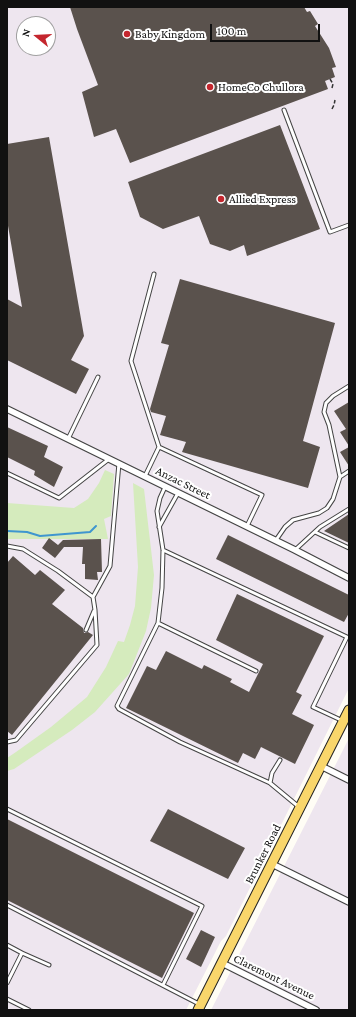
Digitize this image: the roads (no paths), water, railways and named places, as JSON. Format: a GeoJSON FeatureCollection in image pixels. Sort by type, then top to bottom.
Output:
{"type":"FeatureCollection","features":[{"type":"Feature","properties":{"kind":"main road","name":"Brunker Road"},"geometry":{"type":"LineString","coordinates":[[200,1008],[349,710]]}},
{"type":"Feature","properties":{"kind":"street","name":"Anzac Street"},"geometry":{"type":"LineString","coordinates":[[7,409],[276,540],[349,578]]}},
{"type":"Feature","properties":{"kind":"street"},"geometry":{"type":"LineString","coordinates":[[321,766],[349,780]]}},
{"type":"Feature","properties":{"kind":"street"},"geometry":{"type":"LineString","coordinates":[[272,864],[349,902]]}},
{"type":"Feature","properties":{"kind":"street","name":"Claremont Avenue"},"geometry":{"type":"LineString","coordinates":[[222,963],[316,1010]]}},
{"type":"Feature","properties":{"kind":"lane"},"geometry":{"type":"LineString","coordinates":[[284,110],[330,232],[349,225]]}},
{"type":"Feature","properties":{"kind":"lane"},"geometry":{"type":"LineString","coordinates":[[145,476],[159,448],[131,361],[154,274]]}},
{"type":"Feature","properties":{"kind":"lane"},"geometry":{"type":"LineString","coordinates":[[68,439],[98,377]]}},
{"type":"Feature","properties":{"kind":"lane"},"geometry":{"type":"LineString","coordinates":[[276,540],[285,527],[293,520],[319,513],[327,508],[333,500],[340,476],[329,425],[324,412],[326,403],[333,396],[349,386]]}},
{"type":"Feature","properties":{"kind":"lane"},"geometry":{"type":"LineString","coordinates":[[159,448],[262,495],[247,526]]}},
{"type":"Feature","properties":{"kind":"lane"},"geometry":{"type":"LineString","coordinates":[[7,473],[59,498],[109,459]]}},
{"type":"Feature","properties":{"kind":"lane"},"geometry":{"type":"LineString","coordinates":[[7,742],[16,740],[97,644],[93,597],[110,566],[119,464]]}},
{"type":"Feature","properties":{"kind":"lane"},"geometry":{"type":"LineString","coordinates":[[340,476],[349,471]]}},
{"type":"Feature","properties":{"kind":"lane"},"geometry":{"type":"LineString","coordinates":[[166,487],[160,498],[157,511],[163,550],[162,588],[158,624],[117,706],[119,709],[180,742],[270,783],[300,808]]}},
{"type":"Feature","properties":{"kind":"lane"},"geometry":{"type":"LineString","coordinates":[[159,527],[178,493]]}},
{"type":"Feature","properties":{"kind":"lane"},"geometry":{"type":"LineString","coordinates":[[295,550],[315,532],[349,508]]}},
{"type":"Feature","properties":{"kind":"lane"},"geometry":{"type":"LineString","coordinates":[[315,532],[349,548]]}},
{"type":"Feature","properties":{"kind":"lane"},"geometry":{"type":"LineString","coordinates":[[7,546],[23,549],[58,571],[93,597]]}},
{"type":"Feature","properties":{"kind":"lane"},"geometry":{"type":"LineString","coordinates":[[163,550],[347,636],[313,707],[343,722]]}},
{"type":"Feature","properties":{"kind":"lane"},"geometry":{"type":"LineString","coordinates":[[86,630],[95,610]]}},
{"type":"Feature","properties":{"kind":"lane"},"geometry":{"type":"LineString","coordinates":[[158,624],[256,671]]}},
{"type":"Feature","properties":{"kind":"lane"},"geometry":{"type":"LineString","coordinates":[[270,783],[272,773],[280,760]]}},
{"type":"Feature","properties":{"kind":"lane"},"geometry":{"type":"LineString","coordinates":[[7,809],[202,906],[163,985]]}},
{"type":"Feature","properties":{"kind":"lane"},"geometry":{"type":"LineString","coordinates":[[7,905],[163,985],[200,1008]]}},
{"type":"Feature","properties":{"kind":"lane"},"geometry":{"type":"LineString","coordinates":[[7,945],[49,965]]}},
{"type":"Feature","properties":{"kind":"lane"},"geometry":{"type":"LineString","coordinates":[[7,983],[22,952]]}},
{"type":"Feature","properties":{"kind":"lane"},"geometry":{"type":"LineString","coordinates":[[7,999],[29,1010]]}},
{"type":"Feature","properties":{"kind":"waterway"},"geometry":{"type":"LineString","coordinates":[[7,531],[27,532],[40,536],[90,532],[96,526]]}},
{"type":"Feature","properties":{"kind":"place","name":"Baby Kingdom"},"geometry":{"type":"Point","coordinates":[127,34]}},
{"type":"Feature","properties":{"kind":"place","name":"HomeCo Chullora"},"geometry":{"type":"Point","coordinates":[210,87]}},
{"type":"Feature","properties":{"kind":"place","name":"Allied Express"},"geometry":{"type":"Point","coordinates":[221,199]}}]}
